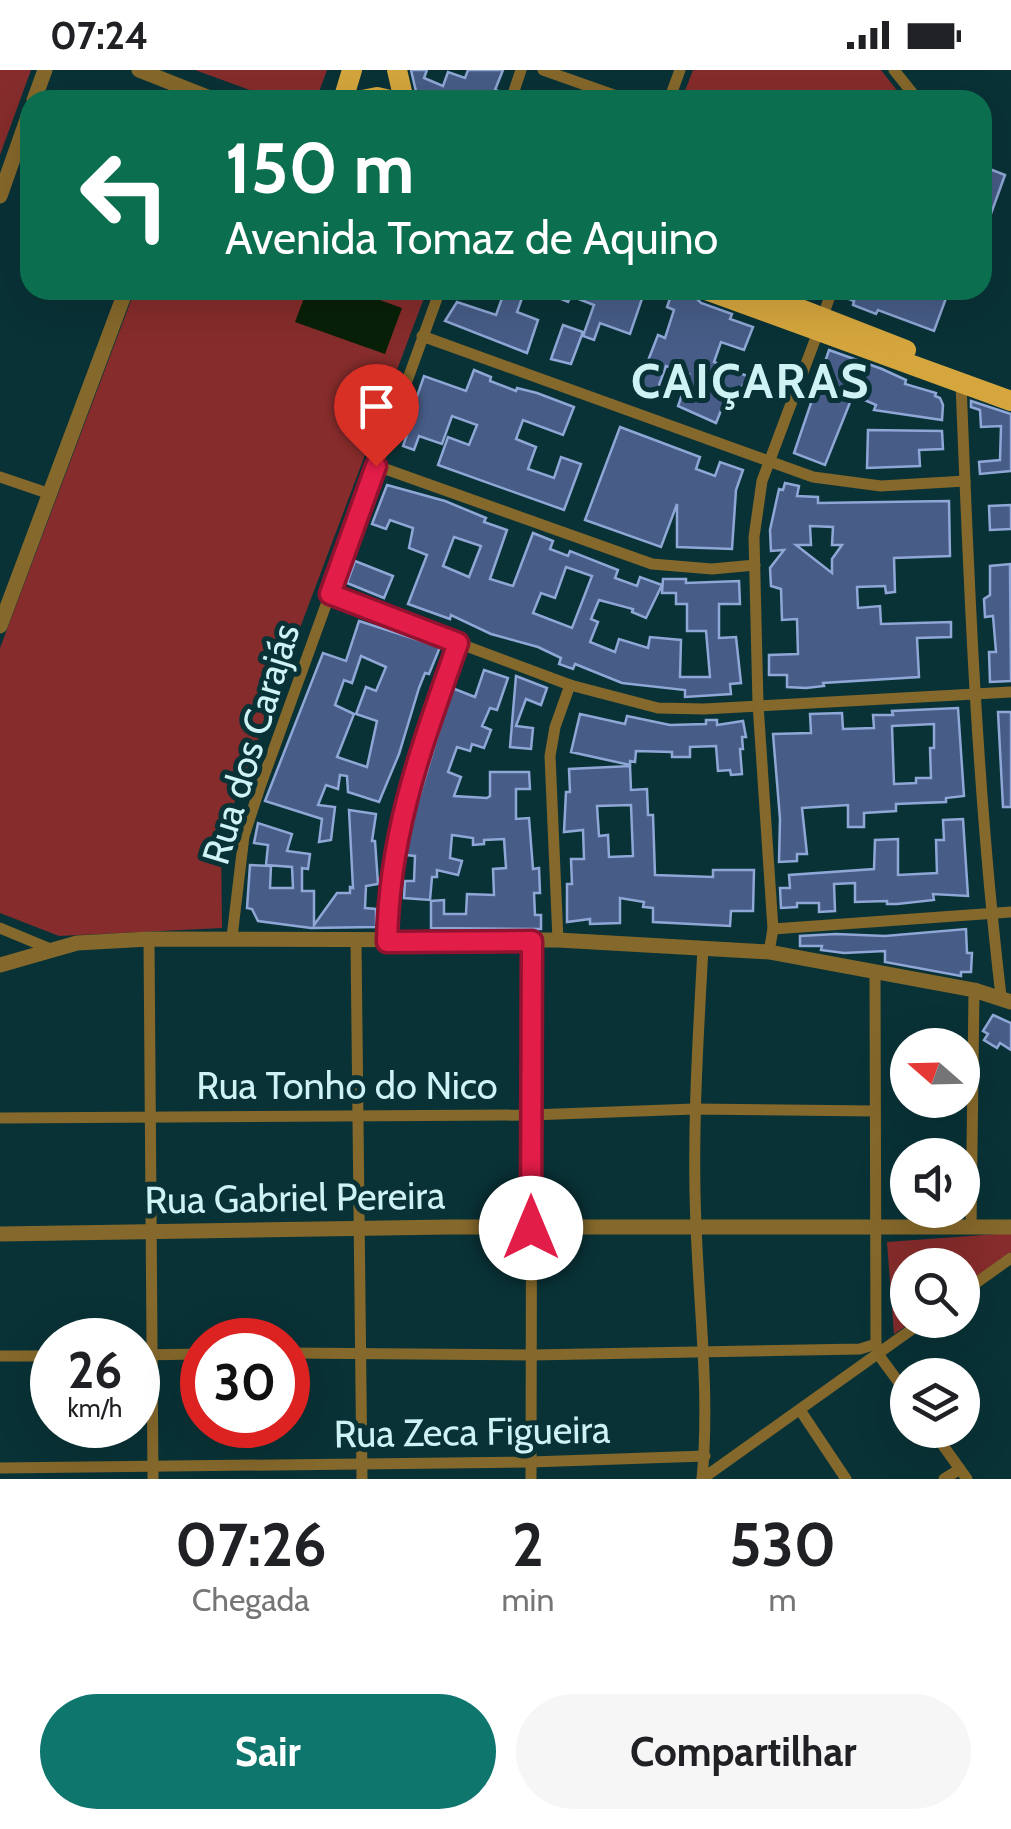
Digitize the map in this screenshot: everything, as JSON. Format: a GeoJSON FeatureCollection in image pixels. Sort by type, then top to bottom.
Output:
{"type":"FeatureCollection","features":[{"type":"Feature","properties":{"kind":"main road"},"geometry":{"type":"LineString","coordinates":[[740,300],[1011,390]]}},
{"type":"Feature","properties":{"kind":"main road"},"geometry":{"type":"LineString","coordinates":[[772,300],[820,324],[1011,402]]}},
{"type":"Feature","properties":{"kind":"street"},"geometry":{"type":"LineString","coordinates":[[139,70],[183,90]]}},
{"type":"Feature","properties":{"kind":"street"},"geometry":{"type":"LineString","coordinates":[[543,70],[600,90]]}},
{"type":"Feature","properties":{"kind":"street"},"geometry":{"type":"LineString","coordinates":[[894,70],[910,90]]}},
{"type":"Feature","properties":{"kind":"street"},"geometry":{"type":"LineString","coordinates":[[0,196],[20,139]]}},
{"type":"Feature","properties":{"kind":"street"},"geometry":{"type":"LineString","coordinates":[[0,626],[122,300]]}},
{"type":"Feature","properties":{"kind":"street","name":"Rua dos Carajás"},"geometry":{"type":"LineString","coordinates":[[232,937],[244,836],[436,300]]}},
{"type":"Feature","properties":{"kind":"street"},"geometry":{"type":"LineString","coordinates":[[769,952],[773,929],[758,704],[757,508],[828,300]]}},
{"type":"Feature","properties":{"kind":"street"},"geometry":{"type":"LineString","coordinates":[[422,336],[812,477],[881,486],[965,481]]}},
{"type":"Feature","properties":{"kind":"street"},"geometry":{"type":"LineString","coordinates":[[0,965],[77,943],[149,939],[558,940],[769,952],[1006,999],[991,914],[961,383]]}},
{"type":"Feature","properties":{"kind":"street"},"geometry":{"type":"LineString","coordinates":[[376,466],[652,564],[712,569],[755,564]]}},
{"type":"Feature","properties":{"kind":"street"},"geometry":{"type":"LineString","coordinates":[[0,478],[50,494]]}},
{"type":"Feature","properties":{"kind":"street"},"geometry":{"type":"LineString","coordinates":[[330,594],[570,686],[658,708],[704,709],[1011,692]]}},
{"type":"Feature","properties":{"kind":"street"},"geometry":{"type":"LineString","coordinates":[[387,942],[390,870],[402,809],[458,643]]}},
{"type":"Feature","properties":{"kind":"street"},"geometry":{"type":"LineString","coordinates":[[558,940],[550,756],[555,727],[570,686]]}},
{"type":"Feature","properties":{"kind":"street"},"geometry":{"type":"LineString","coordinates":[[773,929],[1011,912]]}},
{"type":"Feature","properties":{"kind":"street"},"geometry":{"type":"LineString","coordinates":[[0,928],[53,950]]}},
{"type":"Feature","properties":{"kind":"street"},"geometry":{"type":"LineString","coordinates":[[149,939],[153,1318]]}},
{"type":"Feature","properties":{"kind":"street"},"geometry":{"type":"LineString","coordinates":[[356,941],[362,1472]]}},
{"type":"Feature","properties":{"kind":"street"},"geometry":{"type":"LineString","coordinates":[[531,1479],[532,941]]}},
{"type":"Feature","properties":{"kind":"street"},"geometry":{"type":"LineString","coordinates":[[702,948],[694,1109],[704,1350],[702,1479]]}},
{"type":"Feature","properties":{"kind":"street"},"geometry":{"type":"LineString","coordinates":[[875,971],[873,1230],[877,1349],[890,1368]]}},
{"type":"Feature","properties":{"kind":"street"},"geometry":{"type":"LineString","coordinates":[[972,1138],[974,990]]}},
{"type":"Feature","properties":{"kind":"street","name":"Rua Tonho do Nico"},"geometry":{"type":"LineString","coordinates":[[0,1118],[531,1115],[694,1109],[874,1112]]}},
{"type":"Feature","properties":{"kind":"street","name":"Rua Gabriel Pereira"},"geometry":{"type":"LineString","coordinates":[[0,1234],[696,1226],[971,1228]]}},
{"type":"Feature","properties":{"kind":"street","name":"Rua Gabriel Pereira"},"geometry":{"type":"LineString","coordinates":[[980,1228],[1011,1228]]}},
{"type":"Feature","properties":{"kind":"street"},"geometry":{"type":"LineString","coordinates":[[980,1280],[1011,1258]]}},
{"type":"Feature","properties":{"kind":"street"},"geometry":{"type":"LineString","coordinates":[[702,1479],[895,1338]]}},
{"type":"Feature","properties":{"kind":"street"},"geometry":{"type":"LineString","coordinates":[[310,1353],[531,1355],[877,1349]]}},
{"type":"Feature","properties":{"kind":"street"},"geometry":{"type":"LineString","coordinates":[[0,1356],[30,1356]]}},
{"type":"Feature","properties":{"kind":"street"},"geometry":{"type":"LineString","coordinates":[[800,1410],[846,1479]]}},
{"type":"Feature","properties":{"kind":"street"},"geometry":{"type":"LineString","coordinates":[[153,1448],[153,1474]]}},
{"type":"Feature","properties":{"kind":"street"},"geometry":{"type":"LineString","coordinates":[[944,1479],[963,1474],[945,1448]]}},
{"type":"Feature","properties":{"kind":"street","name":"Rua Zeca Figueira"},"geometry":{"type":"LineString","coordinates":[[0,1468],[153,1474],[362,1472],[705,1456]]}},
{"type":"Feature","properties":{"kind":"shaded area"},"geometry":{"type":"Polygon","coordinates":[[[0,70],[31,70],[24,90],[20,90],[0,155],[0,70]]]}},
{"type":"Feature","properties":{"kind":"shaded area"},"geometry":{"type":"Polygon","coordinates":[[[195,70],[327,70],[320,90],[250,90],[195,70]]]}},
{"type":"Feature","properties":{"kind":"shaded area"},"geometry":{"type":"Polygon","coordinates":[[[693,70],[881,70],[897,90],[685,90],[693,70]]]}},
{"type":"Feature","properties":{"kind":"shaded area"},"geometry":{"type":"Polygon","coordinates":[[[131,300],[423,300],[221,838],[222,928],[59,936],[0,913],[0,648],[131,300]]]}},
{"type":"Feature","properties":{"kind":"shaded area"},"geometry":{"type":"Polygon","coordinates":[[[303,300],[380,300],[402,308],[385,354],[295,322],[303,300]]]}},
{"type":"Feature","properties":{"kind":"shaded area"},"geometry":{"type":"Polygon","coordinates":[[[1011,1233],[1011,1252],[980,1274],[980,1248],[890,1248],[890,1281],[887,1242],[1011,1233]]]}},
{"type":"Feature","properties":{"kind":"building"},"geometry":{"type":"Polygon","coordinates":[[[411,70],[427,70],[424,78],[443,86],[448,72],[465,78],[468,70],[503,70],[495,90],[416,90],[411,70]]]}},
{"type":"Feature","properties":{"kind":"building"},"geometry":{"type":"Polygon","coordinates":[[[992,170],[1005,175],[992,211],[992,170]]]}},
{"type":"Feature","properties":{"kind":"building"},"geometry":{"type":"Polygon","coordinates":[[[501,300],[521,300],[517,312],[538,320],[527,353],[445,321],[457,302],[496,315],[501,300]]]}},
{"type":"Feature","properties":{"kind":"building"},"geometry":{"type":"Polygon","coordinates":[[[581,300],[642,300],[630,334],[600,323],[594,340],[583,336],[594,305],[581,300]]]}},
{"type":"Feature","properties":{"kind":"building"},"geometry":{"type":"Polygon","coordinates":[[[669,300],[698,300],[753,327],[744,350],[721,342],[714,362],[754,379],[750,388],[743,385],[737,402],[726,398],[716,423],[678,406],[689,374],[666,366],[655,396],[637,389],[658,335],[665,338],[674,310],[667,307],[669,300]]]}},
{"type":"Feature","properties":{"kind":"building"},"geometry":{"type":"Polygon","coordinates":[[[945,300],[934,331],[878,310],[876,314],[853,305],[854,301],[945,300]]]}},
{"type":"Feature","properties":{"kind":"building"},"geometry":{"type":"Polygon","coordinates":[[[563,325],[583,332],[571,364],[551,359],[563,325]]]}},
{"type":"Feature","properties":{"kind":"building"},"geometry":{"type":"Polygon","coordinates":[[[829,350],[882,369],[906,380],[905,384],[936,393],[943,405],[942,420],[874,410],[876,405],[853,395],[825,465],[794,453],[829,350]]]}},
{"type":"Feature","properties":{"kind":"building"},"geometry":{"type":"Polygon","coordinates":[[[474,370],[516,391],[517,388],[537,393],[574,407],[563,435],[523,420],[516,439],[536,447],[528,469],[554,478],[561,457],[581,464],[564,510],[438,465],[448,437],[469,445],[477,425],[452,416],[442,444],[419,436],[414,450],[403,446],[424,376],[466,391],[474,370]]]}},
{"type":"Feature","properties":{"kind":"building"},"geometry":{"type":"Polygon","coordinates":[[[971,401],[1011,414],[1011,471],[980,474],[979,462],[1000,460],[1001,426],[981,427],[980,410],[971,407],[971,401]]]}},
{"type":"Feature","properties":{"kind":"building"},"geometry":{"type":"Polygon","coordinates":[[[620,427],[700,457],[696,469],[715,476],[720,462],[743,470],[736,490],[732,549],[677,547],[677,504],[661,547],[585,520],[620,427]]]}},
{"type":"Feature","properties":{"kind":"building"},"geometry":{"type":"Polygon","coordinates":[[[868,430],[942,431],[943,449],[919,450],[920,466],[867,468],[868,430]]]}},
{"type":"Feature","properties":{"kind":"building"},"geometry":{"type":"Polygon","coordinates":[[[785,483],[799,486],[797,496],[818,497],[818,503],[949,501],[950,556],[894,558],[895,592],[886,593],[885,586],[857,587],[858,608],[880,606],[881,624],[951,622],[951,637],[917,638],[919,677],[823,683],[824,686],[806,688],[787,687],[787,675],[769,675],[769,655],[798,654],[797,619],[782,620],[781,589],[771,586],[770,568],[784,550],[771,551],[770,530],[779,489],[783,490],[785,483]],[[810,526],[811,545],[796,545],[832,573],[832,559],[842,545],[832,545],[833,527],[810,526]]]}},
{"type":"Feature","properties":{"kind":"building"},"geometry":{"type":"Polygon","coordinates":[[[387,485],[445,501],[507,530],[490,579],[513,586],[533,533],[553,541],[550,549],[568,556],[570,551],[618,570],[615,578],[637,586],[640,577],[662,585],[646,618],[632,612],[633,609],[599,600],[591,619],[598,622],[590,642],[615,652],[619,639],[648,648],[650,637],[681,640],[680,677],[710,677],[706,631],[687,631],[687,604],[676,604],[676,593],[662,593],[663,579],[686,579],[686,583],[739,581],[740,604],[719,604],[719,638],[736,637],[741,683],[730,684],[731,694],[685,697],[685,690],[622,683],[575,664],[573,669],[559,664],[561,658],[538,647],[491,634],[451,615],[450,619],[408,604],[427,555],[409,548],[413,528],[390,520],[386,529],[372,524],[387,485]],[[454,537],[443,566],[469,577],[481,546],[454,537]],[[566,567],[555,598],[541,593],[533,613],[572,628],[592,576],[566,567]]]}},
{"type":"Feature","properties":{"kind":"building"},"geometry":{"type":"Polygon","coordinates":[[[1011,505],[1011,529],[990,530],[989,506],[1011,505]]]}},
{"type":"Feature","properties":{"kind":"building"},"geometry":{"type":"Polygon","coordinates":[[[355,561],[393,576],[384,598],[347,583],[355,561]]]}},
{"type":"Feature","properties":{"kind":"building"},"geometry":{"type":"Polygon","coordinates":[[[1010,564],[1011,681],[990,682],[989,652],[996,652],[993,616],[985,617],[984,599],[990,595],[990,566],[1010,564]]]}},
{"type":"Feature","properties":{"kind":"building"},"geometry":{"type":"Polygon","coordinates":[[[359,621],[440,647],[419,688],[379,802],[348,792],[347,776],[340,775],[338,789],[326,785],[318,805],[335,807],[331,840],[319,842],[322,819],[265,801],[323,653],[346,661],[359,621]],[[361,656],[352,683],[344,680],[335,705],[354,714],[337,757],[367,767],[377,721],[356,714],[366,687],[376,691],[386,667],[361,656]]]}},
{"type":"Feature","properties":{"kind":"building"},"geometry":{"type":"Polygon","coordinates":[[[484,670],[508,678],[497,710],[490,708],[482,726],[491,730],[484,748],[472,744],[470,751],[457,747],[448,772],[461,777],[454,796],[487,798],[490,772],[529,772],[530,789],[516,789],[516,819],[529,818],[533,869],[539,868],[540,893],[534,893],[535,915],[541,915],[541,929],[431,928],[431,901],[444,900],[444,914],[466,914],[467,894],[494,895],[493,869],[506,868],[504,839],[473,845],[473,838],[452,835],[450,858],[462,861],[458,875],[437,870],[437,877],[432,877],[430,900],[404,898],[405,881],[414,881],[415,856],[405,855],[410,828],[452,688],[475,697],[484,670]]]}},
{"type":"Feature","properties":{"kind":"building"},"geometry":{"type":"Polygon","coordinates":[[[516,676],[547,688],[541,705],[526,699],[516,726],[533,728],[531,749],[510,747],[516,676]]]}},
{"type":"Feature","properties":{"kind":"building"},"geometry":{"type":"Polygon","coordinates":[[[958,708],[964,796],[946,798],[946,802],[896,804],[896,811],[864,813],[864,827],[848,827],[848,805],[802,808],[807,854],[797,854],[797,861],[779,862],[780,819],[773,734],[811,733],[810,714],[842,713],[843,729],[874,728],[873,715],[893,715],[892,711],[958,708]],[[934,724],[892,726],[894,784],[931,778],[930,748],[934,748],[934,724]]]}},
{"type":"Feature","properties":{"kind":"building"},"geometry":{"type":"Polygon","coordinates":[[[998,712],[1011,712],[1011,807],[1003,807],[998,712]]]}},
{"type":"Feature","properties":{"kind":"building"},"geometry":{"type":"Polygon","coordinates":[[[580,714],[625,724],[627,716],[670,725],[706,724],[706,720],[717,720],[717,725],[743,721],[746,737],[742,737],[740,749],[742,774],[718,771],[716,746],[690,747],[690,757],[636,751],[635,762],[630,761],[630,765],[571,752],[580,714]]]}},
{"type":"Feature","properties":{"kind":"building"},"geometry":{"type":"Polygon","coordinates":[[[630,766],[631,790],[647,789],[648,815],[653,815],[655,875],[713,877],[713,870],[754,870],[753,911],[731,911],[730,926],[653,922],[653,908],[643,907],[644,902],[620,898],[620,923],[590,924],[590,919],[567,922],[571,859],[584,859],[583,830],[564,832],[569,769],[630,766]],[[631,805],[597,806],[599,836],[608,835],[609,857],[633,856],[631,805]]]}},
{"type":"Feature","properties":{"kind":"building"},"geometry":{"type":"Polygon","coordinates":[[[349,810],[376,814],[372,841],[378,884],[366,886],[365,908],[376,909],[376,927],[311,928],[258,921],[252,909],[247,908],[250,865],[271,866],[270,888],[293,888],[292,867],[266,865],[268,845],[254,843],[258,823],[292,834],[287,851],[310,854],[308,869],[302,868],[302,891],[314,891],[314,925],[337,893],[350,893],[350,887],[353,888],[349,810]]]}},
{"type":"Feature","properties":{"kind":"building"},"geometry":{"type":"Polygon","coordinates":[[[963,819],[968,896],[933,894],[934,900],[897,904],[855,902],[855,883],[834,884],[835,911],[819,912],[819,903],[781,908],[780,888],[790,888],[789,875],[874,869],[875,840],[898,839],[898,875],[937,873],[936,840],[944,840],[943,820],[963,819]]]}},
{"type":"Feature","properties":{"kind":"building"},"geometry":{"type":"Polygon","coordinates":[[[966,929],[967,953],[972,953],[971,972],[961,972],[961,976],[885,962],[885,951],[844,953],[821,950],[822,946],[800,946],[800,936],[885,936],[966,929]]]}},
{"type":"Feature","properties":{"kind":"building"},"geometry":{"type":"Polygon","coordinates":[[[993,1015],[1011,1023],[1011,1050],[984,1040],[988,1034],[983,1031],[993,1015]]]}},
{"type":"Feature","properties":{"kind":"district","name":"CAIÇARAS"},"geometry":{"type":"Point","coordinates":[751,381]}},
{"type":"Feature","properties":{"kind":"route"},"geometry":{"type":"LineString","coordinates":[[376,466],[330,594],[458,643],[402,809],[390,870],[387,942],[532,941],[531,1228]]}}]}
